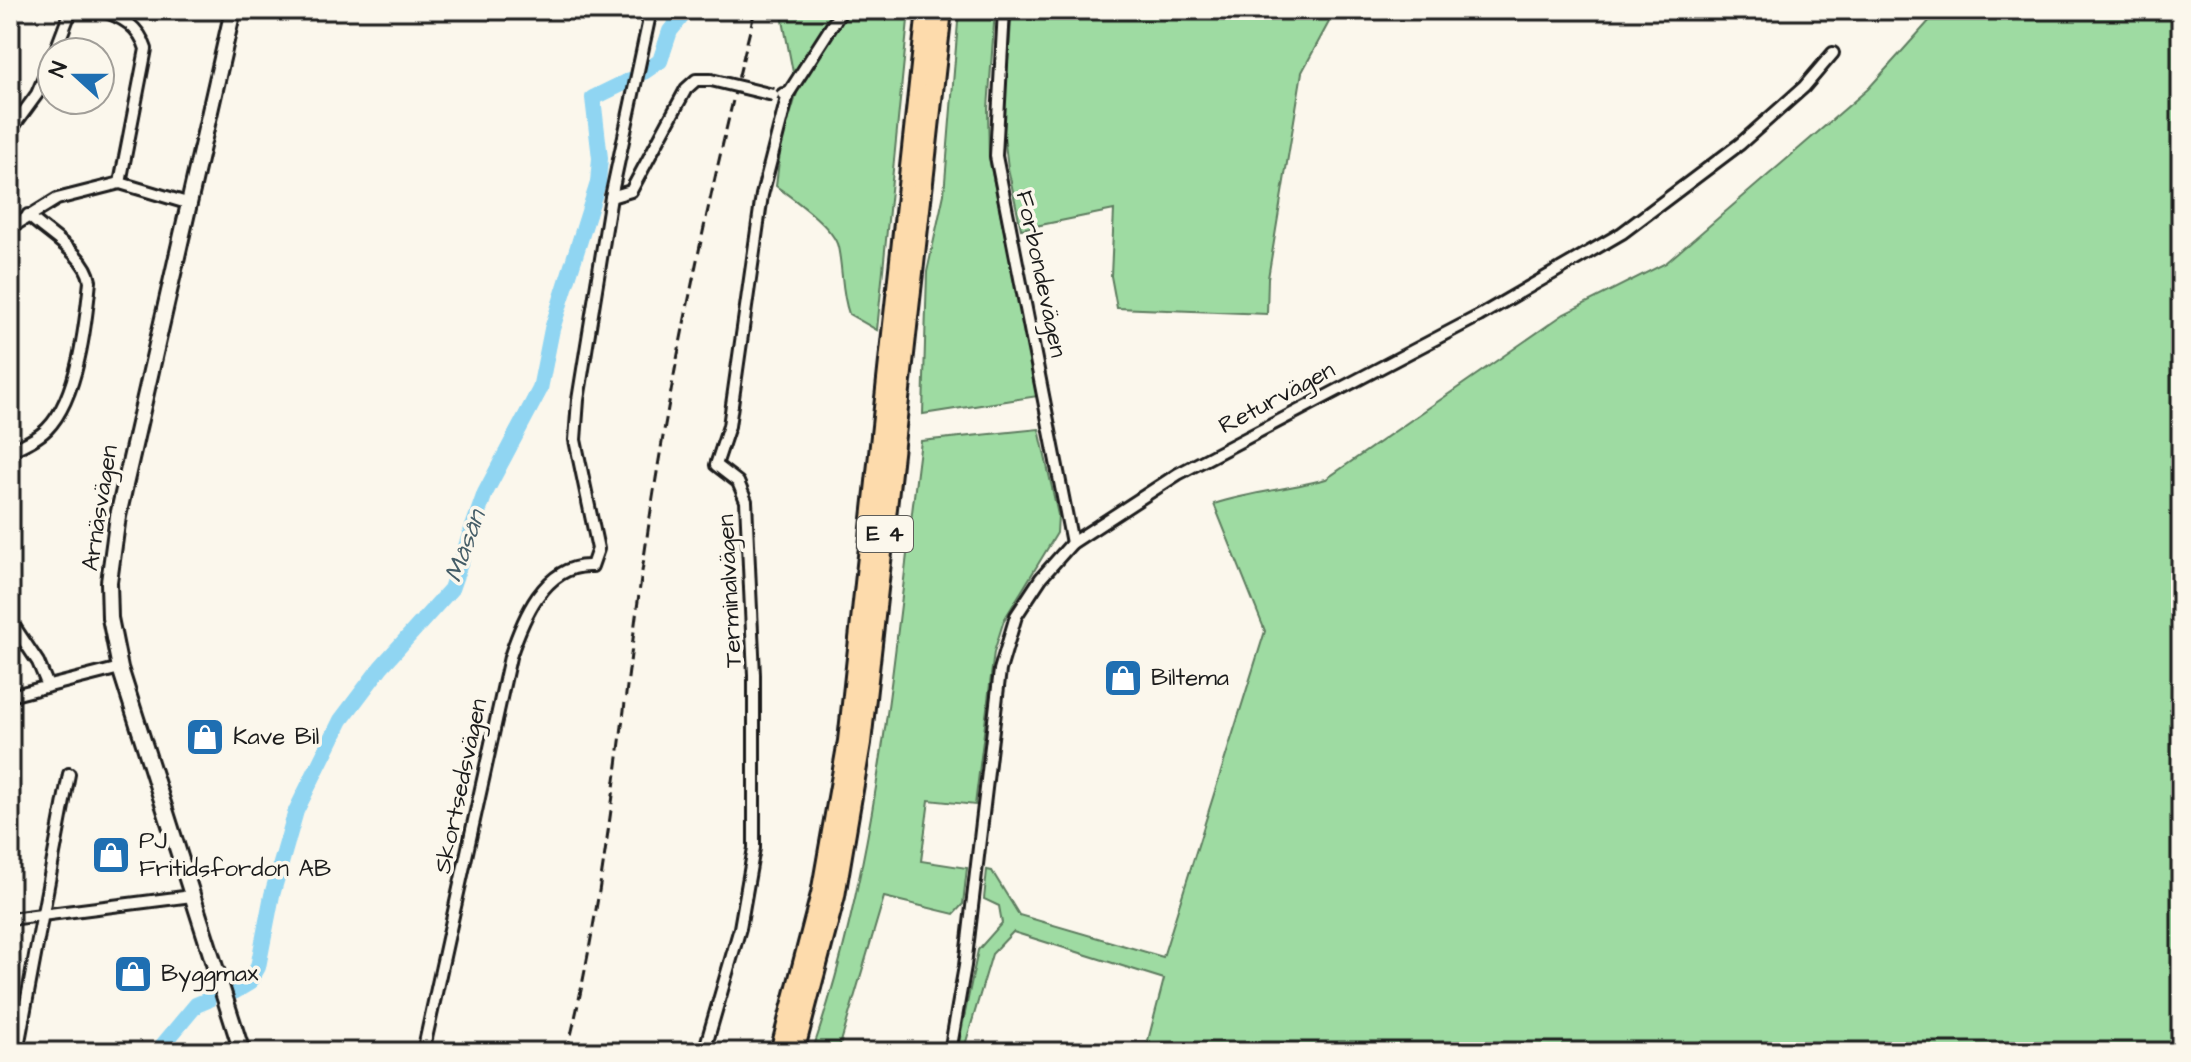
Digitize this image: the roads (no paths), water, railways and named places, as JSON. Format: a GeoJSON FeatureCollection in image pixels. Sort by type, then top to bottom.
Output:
{"type":"FeatureCollection","features":[{"type":"Feature","properties":{"kind":"highway","name":"E 4"},"geometry":{"type":"LineString","coordinates":[[780,1052],[821,894],[848,741],[927,10]]}},
{"type":"Feature","properties":{"kind":"highway","name":"E 4"},"geometry":{"type":"LineString","coordinates":[[794,1052],[835,896],[861,743],[942,10]]}},
{"type":"Feature","properties":{"kind":"street"},"geometry":{"type":"LineString","coordinates":[[61,36],[71,10]]}},
{"type":"Feature","properties":{"kind":"street"},"geometry":{"type":"LineString","coordinates":[[100,10],[128,22],[138,31],[146,49],[120,183]]}},
{"type":"Feature","properties":{"kind":"street","name":"Arnäsvägen"},"geometry":{"type":"LineString","coordinates":[[233,10],[187,203],[112,547],[109,582],[110,618],[120,668],[242,1052]]}},
{"type":"Feature","properties":{"kind":"street"},"geometry":{"type":"LineString","coordinates":[[651,10],[611,197],[631,191],[686,89],[696,80],[711,80],[773,95],[788,94],[842,10]]}},
{"type":"Feature","properties":{"kind":"street","name":"Forbondevägen"},"geometry":{"type":"LineString","coordinates":[[1004,10],[996,156],[1026,290],[1072,543]]}},
{"type":"Feature","properties":{"kind":"street","name":"Returvägen"},"geometry":{"type":"LineString","coordinates":[[950,1052],[1006,643],[1030,592],[1072,543],[1178,474],[1479,316],[1622,233],[1740,144],[1804,87],[1833,53]]}},
{"type":"Feature","properties":{"kind":"street","name":"Terminalvägen"},"geometry":{"type":"LineString","coordinates":[[704,1052],[743,914],[754,848],[756,782],[746,501],[738,482],[716,465],[729,426],[762,195],[788,94]]}},
{"type":"Feature","properties":{"kind":"street"},"geometry":{"type":"LineString","coordinates":[[10,131],[36,95]]}},
{"type":"Feature","properties":{"kind":"street"},"geometry":{"type":"LineString","coordinates":[[10,228],[57,199],[120,183],[187,203]]}},
{"type":"Feature","properties":{"kind":"street","name":"Skortsedsvägen"},"geometry":{"type":"LineString","coordinates":[[423,1052],[510,657],[529,608],[569,569],[592,566],[598,549],[575,440],[588,330],[611,197]]}},
{"type":"Feature","properties":{"kind":"street"},"geometry":{"type":"LineString","coordinates":[[10,451],[47,430],[59,414],[78,355],[90,281],[89,269],[80,259],[28,215]]}},
{"type":"Feature","properties":{"kind":"street"},"geometry":{"type":"LineString","coordinates":[[10,620],[38,662],[48,686]]}},
{"type":"Feature","properties":{"kind":"street"},"geometry":{"type":"LineString","coordinates":[[10,696],[120,668]]}},
{"type":"Feature","properties":{"kind":"street"},"geometry":{"type":"LineString","coordinates":[[17,1052],[69,774]]}},
{"type":"Feature","properties":{"kind":"street"},"geometry":{"type":"LineString","coordinates":[[10,919],[192,896]]}},
{"type":"Feature","properties":{"kind":"waterway","name":"Måsån"},"geometry":{"type":"LineString","coordinates":[[644,72],[660,61],[670,31],[687,10]]}},
{"type":"Feature","properties":{"kind":"waterway","name":"Måsån"},"geometry":{"type":"LineString","coordinates":[[234,992],[249,983],[258,967],[272,895],[296,811],[341,720],[381,667],[451,589],[485,493],[540,389],[552,329],[598,183],[600,158],[593,98],[630,80]]}},
{"type":"Feature","properties":{"kind":"waterway","name":"Måsån"},"geometry":{"type":"LineString","coordinates":[[157,1052],[196,1005],[208,1000]]}},
{"type":"Feature","properties":{"kind":"railway"},"geometry":{"type":"LineString","coordinates":[[567,1052],[593,926],[646,544],[680,342],[755,10]]}},
{"type":"Feature","properties":{"kind":"place","name":"Biltema"},"geometry":{"type":"Point","coordinates":[1123,678]}},
{"type":"Feature","properties":{"kind":"place","name":"Kave Bil"},"geometry":{"type":"Point","coordinates":[205,737]}},
{"type":"Feature","properties":{"kind":"place","name":"PJ Fritidsfordon AB"},"geometry":{"type":"Point","coordinates":[111,855]}},
{"type":"Feature","properties":{"kind":"place","name":"Byggmax"},"geometry":{"type":"Point","coordinates":[133,974]}}]}
